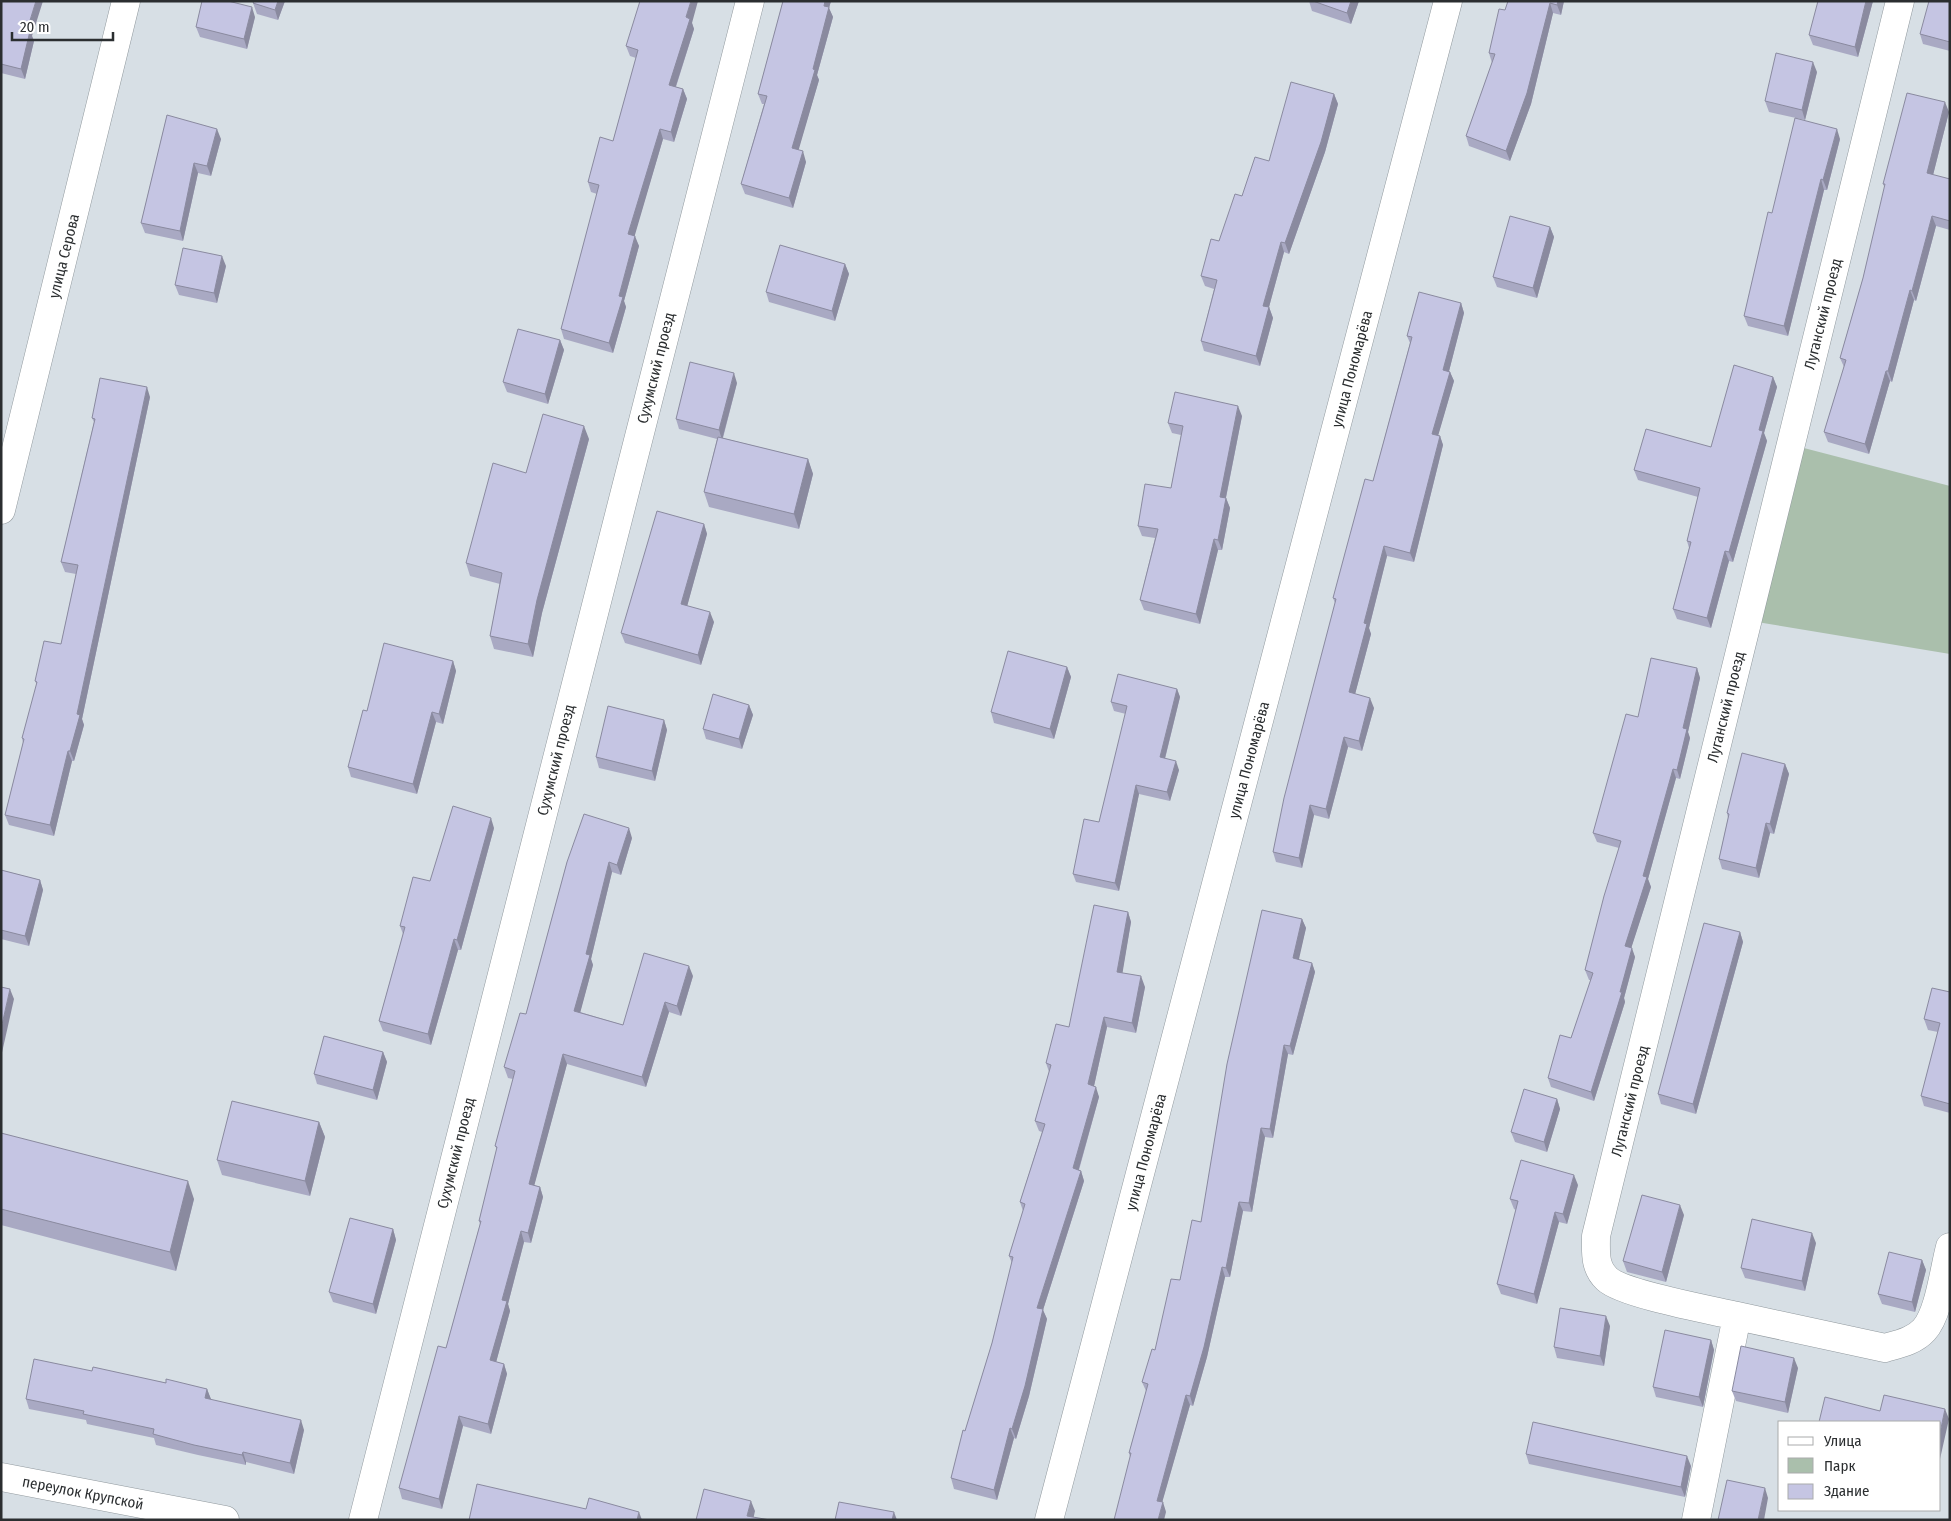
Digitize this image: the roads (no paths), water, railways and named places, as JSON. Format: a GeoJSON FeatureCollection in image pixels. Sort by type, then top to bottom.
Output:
{"type":"FeatureCollection","features":[{"type":"Feature","properties":{"kind":"street","name":"улица Серова"},"geometry":{"type":"LineString","coordinates":[[1,510],[126,1]]}},
{"type":"Feature","properties":{"kind":"street","name":"Сухумский проезд"},"geometry":{"type":"LineString","coordinates":[[363,1520],[750,1]]}},
{"type":"Feature","properties":{"kind":"street","name":"улица Пономарёва"},"geometry":{"type":"LineString","coordinates":[[1050,1520],[1448,1]]}},
{"type":"Feature","properties":{"kind":"street","name":"Луганский проезд"},"geometry":{"type":"LineString","coordinates":[[1900,1],[1596,1236],[1595,1261],[1607,1279],[1625,1289],[1737,1316],[1885,1348],[1908,1341],[1925,1329],[1934,1310],[1950,1247]]}},
{"type":"Feature","properties":{"kind":"street"},"geometry":{"type":"LineString","coordinates":[[1696,1520],[1737,1316]]}},
{"type":"Feature","properties":{"kind":"street","name":"переулок Крупской"},"geometry":{"type":"LineString","coordinates":[[1,1477],[224,1520]]}}]}
